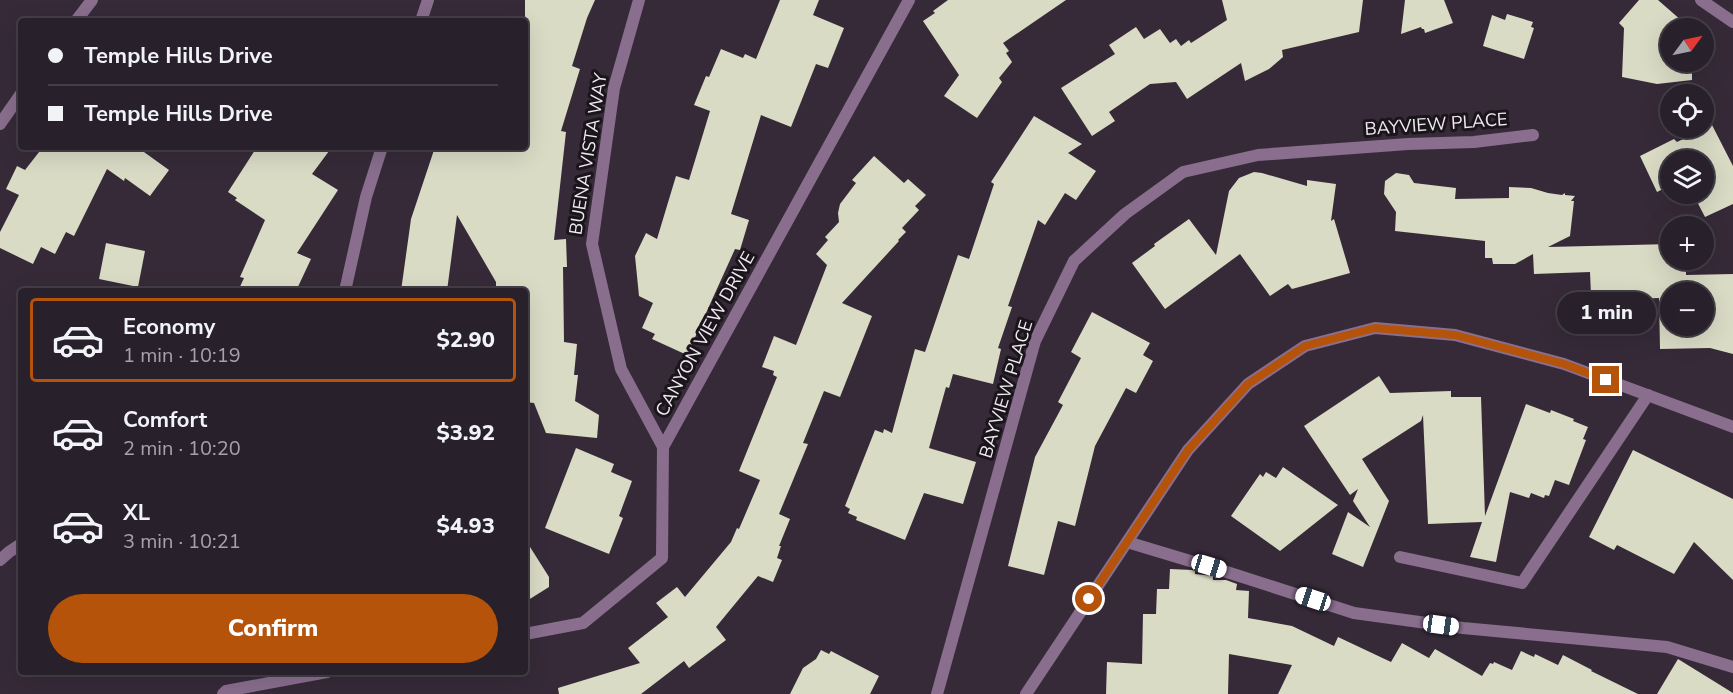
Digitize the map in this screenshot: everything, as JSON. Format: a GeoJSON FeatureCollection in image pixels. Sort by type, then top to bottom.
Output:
{"type":"FeatureCollection","features":[{"type":"Feature","properties":{"kind":"street"},"geometry":{"type":"LineString","coordinates":[[78,18],[92,0]]}},
{"type":"Feature","properties":{"kind":"street"},"geometry":{"type":"LineString","coordinates":[[422,18],[428,0]]}},
{"type":"Feature","properties":{"kind":"street","name":"BUENA VISTA WAY"},"geometry":{"type":"LineString","coordinates":[[639,0],[614,88],[592,243],[621,369],[663,447]]}},
{"type":"Feature","properties":{"kind":"street","name":"CANYON VIEW DRIVE"},"geometry":{"type":"LineString","coordinates":[[528,633],[583,623],[662,558],[663,447],[909,0]]}},
{"type":"Feature","properties":{"kind":"street"},"geometry":{"type":"LineString","coordinates":[[1701,0],[1733,22]]}},
{"type":"Feature","properties":{"kind":"street"},"geometry":{"type":"LineString","coordinates":[[0,124],[18,98]]}},
{"type":"Feature","properties":{"kind":"street","name":"BAYVIEW PLACE"},"geometry":{"type":"LineString","coordinates":[[937,694],[1035,341],[1074,261],[1125,214],[1183,172],[1258,155],[1408,144],[1474,142],[1533,135]]}},
{"type":"Feature","properties":{"kind":"street"},"geometry":{"type":"LineString","coordinates":[[346,288],[366,197],[381,150]]}},
{"type":"Feature","properties":{"kind":"street"},"geometry":{"type":"LineString","coordinates":[[1026,694],[1188,450],[1248,384],[1305,346],[1375,328],[1455,335],[1564,364],[1733,426]]}},
{"type":"Feature","properties":{"kind":"street"},"geometry":{"type":"LineString","coordinates":[[1400,557],[1522,583],[1648,395]]}},
{"type":"Feature","properties":{"kind":"street"},"geometry":{"type":"LineString","coordinates":[[1126,542],[1354,613],[1463,628],[1667,647],[1733,667]]}},
{"type":"Feature","properties":{"kind":"street"},"geometry":{"type":"LineString","coordinates":[[0,560],[18,546]]}},
{"type":"Feature","properties":{"kind":"street"},"geometry":{"type":"LineString","coordinates":[[223,694],[226,691],[311,675]]}},
{"type":"Feature","properties":{"kind":"building"},"geometry":{"type":"Polygon","coordinates":[[[525,0],[595,0],[572,66],[580,69],[561,131],[566,132],[554,240],[566,239],[567,267],[563,267],[564,342],[577,344],[574,375],[578,375],[575,401],[599,415],[597,438],[546,433],[534,403],[528,402],[528,288],[496,288],[496,282],[457,215],[447,288],[401,288],[411,219],[434,150],[528,150],[528,18],[525,18],[525,0]]]}},
{"type":"Feature","properties":{"kind":"building"},"geometry":{"type":"Polygon","coordinates":[[[780,0],[819,0],[813,15],[844,28],[828,68],[816,64],[791,127],[761,115],[731,214],[749,220],[740,250],[735,249],[687,355],[652,339],[655,334],[642,328],[653,303],[639,296],[635,256],[646,233],[657,239],[676,176],[689,180],[710,111],[694,105],[721,49],[743,58],[745,54],[756,59],[780,0]]]}},
{"type":"Feature","properties":{"kind":"building"},"geometry":{"type":"Polygon","coordinates":[[[948,0],[1066,0],[1003,43],[1009,51],[1006,53],[1012,62],[999,78],[1002,82],[977,118],[944,96],[959,75],[923,21],[948,0]]]}},
{"type":"Feature","properties":{"kind":"building"},"geometry":{"type":"Polygon","coordinates":[[[1222,0],[1363,0],[1359,32],[1282,50],[1283,57],[1269,69],[1245,81],[1241,63],[1187,99],[1176,82],[1150,84],[1109,112],[1115,121],[1092,136],[1061,88],[1115,54],[1109,45],[1136,27],[1144,39],[1160,29],[1170,43],[1176,39],[1181,46],[1189,40],[1191,43],[1227,20],[1222,0]]]}},
{"type":"Feature","properties":{"kind":"building"},"geometry":{"type":"Polygon","coordinates":[[[1405,0],[1444,0],[1453,23],[1425,33],[1421,27],[1401,34],[1405,0]]]}},
{"type":"Feature","properties":{"kind":"building"},"geometry":{"type":"Polygon","coordinates":[[[1639,0],[1658,0],[1679,18],[1660,18],[1660,72],[1692,72],[1692,80],[1657,84],[1622,77],[1624,28],[1619,23],[1639,0]]]}},
{"type":"Feature","properties":{"kind":"building"},"geometry":{"type":"Polygon","coordinates":[[[1507,14],[1533,22],[1531,27],[1534,28],[1524,59],[1483,46],[1492,15],[1505,20],[1507,14]]]}},
{"type":"Feature","properties":{"kind":"building"},"geometry":{"type":"Polygon","coordinates":[[[1034,116],[1082,144],[1068,153],[1096,171],[1076,200],[1065,193],[1045,225],[1038,220],[1008,306],[1012,307],[998,348],[1001,349],[993,384],[953,374],[949,388],[946,387],[929,448],[976,462],[963,504],[924,493],[905,540],[856,520],[857,517],[848,513],[850,509],[845,506],[875,430],[883,433],[884,429],[892,433],[915,349],[925,352],[958,255],[969,259],[994,184],[991,182],[1034,116]]]}},
{"type":"Feature","properties":{"kind":"building"},"geometry":{"type":"Polygon","coordinates":[[[1714,129],[1733,166],[1733,204],[1704,216],[1698,204],[1714,204],[1714,150],[1660,150],[1660,190],[1657,192],[1640,156],[1674,139],[1677,142],[1685,138],[1714,138],[1714,129]]]}},
{"type":"Feature","properties":{"kind":"building"},"geometry":{"type":"Polygon","coordinates":[[[41,150],[141,150],[169,170],[150,196],[125,178],[124,181],[107,169],[74,236],[66,232],[55,254],[41,247],[33,264],[0,248],[0,232],[19,195],[6,189],[17,166],[25,170],[41,150]]]}},
{"type":"Feature","properties":{"kind":"building"},"geometry":{"type":"Polygon","coordinates":[[[255,150],[330,150],[312,174],[338,190],[297,253],[311,259],[297,288],[239,288],[244,278],[240,277],[265,220],[235,200],[237,198],[228,192],[255,150]]]}},
{"type":"Feature","properties":{"kind":"building"},"geometry":{"type":"Polygon","coordinates":[[[874,156],[904,183],[908,179],[926,195],[915,206],[919,210],[902,228],[906,232],[899,241],[842,303],[872,316],[840,397],[824,391],[803,443],[808,444],[779,514],[790,519],[779,546],[781,546],[777,558],[782,560],[773,582],[758,576],[716,627],[726,640],[689,668],[684,661],[641,694],[559,694],[558,688],[640,663],[628,648],[668,617],[656,603],[677,587],[685,597],[731,542],[737,528],[739,529],[760,480],[739,471],[777,377],[773,375],[774,371],[762,367],[774,336],[796,345],[827,265],[816,254],[828,240],[825,237],[839,222],[840,204],[856,183],[852,180],[874,156]]]}},
{"type":"Feature","properties":{"kind":"building"},"geometry":{"type":"Polygon","coordinates":[[[1254,172],[1307,186],[1307,180],[1336,184],[1331,221],[1334,219],[1350,273],[1292,289],[1288,284],[1270,296],[1240,254],[1165,309],[1132,263],[1189,219],[1216,255],[1229,191],[1239,178],[1254,172]]]}},
{"type":"Feature","properties":{"kind":"building"},"geometry":{"type":"Polygon","coordinates":[[[1396,173],[1409,175],[1414,183],[1456,188],[1455,199],[1509,198],[1509,187],[1531,188],[1548,193],[1562,195],[1565,193],[1565,195],[1575,196],[1571,201],[1574,201],[1570,236],[1548,247],[1660,244],[1660,270],[1686,270],[1686,275],[1733,274],[1733,354],[1710,348],[1660,349],[1659,298],[1611,300],[1611,295],[1591,295],[1590,272],[1534,274],[1533,254],[1515,264],[1493,264],[1492,258],[1485,258],[1485,241],[1395,231],[1396,212],[1384,194],[1385,181],[1396,173]]]}},
{"type":"Feature","properties":{"kind":"building"},"geometry":{"type":"Polygon","coordinates":[[[106,243],[145,251],[138,287],[99,279],[106,243]]]}},
{"type":"Feature","properties":{"kind":"building"},"geometry":{"type":"Polygon","coordinates":[[[1092,312],[1150,343],[1143,355],[1153,361],[1136,393],[1126,388],[1095,446],[1075,526],[1058,521],[1044,575],[1008,566],[1035,457],[1063,405],[1058,402],[1081,358],[1071,352],[1092,312]]]}},
{"type":"Feature","properties":{"kind":"building"},"geometry":{"type":"Polygon","coordinates":[[[1379,376],[1390,393],[1451,391],[1451,397],[1481,397],[1485,516],[1526,404],[1550,413],[1551,410],[1588,427],[1583,439],[1586,440],[1569,485],[1555,480],[1549,496],[1545,495],[1544,498],[1531,493],[1529,498],[1510,492],[1496,562],[1470,557],[1482,522],[1428,524],[1423,415],[1421,421],[1362,459],[1389,501],[1363,567],[1332,554],[1348,512],[1370,527],[1353,501],[1358,489],[1350,495],[1304,426],[1379,376]]]}},
{"type":"Feature","properties":{"kind":"building"},"geometry":{"type":"Polygon","coordinates":[[[576,448],[614,464],[611,472],[632,481],[619,516],[623,518],[609,554],[545,528],[576,448]]]}},
{"type":"Feature","properties":{"kind":"building"},"geometry":{"type":"Polygon","coordinates":[[[1633,450],[1733,499],[1733,580],[1694,542],[1674,574],[1617,545],[1614,550],[1589,537],[1633,450]]]}},
{"type":"Feature","properties":{"kind":"building"},"geometry":{"type":"Polygon","coordinates":[[[1283,467],[1338,505],[1280,551],[1231,516],[1260,474],[1263,477],[1266,472],[1276,478],[1283,467]]]}},
{"type":"Feature","properties":{"kind":"building"},"geometry":{"type":"Polygon","coordinates":[[[528,544],[549,577],[549,587],[528,600],[528,544]]]}},
{"type":"Feature","properties":{"kind":"building"},"geometry":{"type":"Polygon","coordinates":[[[1170,569],[1192,570],[1195,574],[1213,576],[1213,580],[1226,580],[1237,584],[1236,590],[1249,591],[1248,618],[1292,626],[1334,646],[1338,637],[1391,662],[1402,643],[1429,658],[1435,649],[1482,676],[1490,663],[1494,662],[1512,670],[1521,651],[1534,657],[1535,654],[1558,665],[1563,655],[1638,694],[1278,694],[1292,665],[1229,654],[1228,694],[1106,694],[1107,662],[1142,664],[1143,614],[1156,614],[1157,589],[1169,589],[1170,569]]]}},
{"type":"Feature","properties":{"kind":"building"},"geometry":{"type":"Polygon","coordinates":[[[821,650],[829,654],[831,651],[879,676],[870,694],[790,694],[803,668],[816,659],[821,650]]]}},
{"type":"Feature","properties":{"kind":"building"},"geometry":{"type":"Polygon","coordinates":[[[1678,659],[1733,693],[1733,694],[1657,694],[1678,659]]]}},
{"type":"Feature","properties":{"kind":"route"},"geometry":{"type":"LineString","coordinates":[[1089,599],[1188,450],[1248,384],[1305,346],[1375,328],[1455,335],[1564,364],[1606,380]]}}]}
